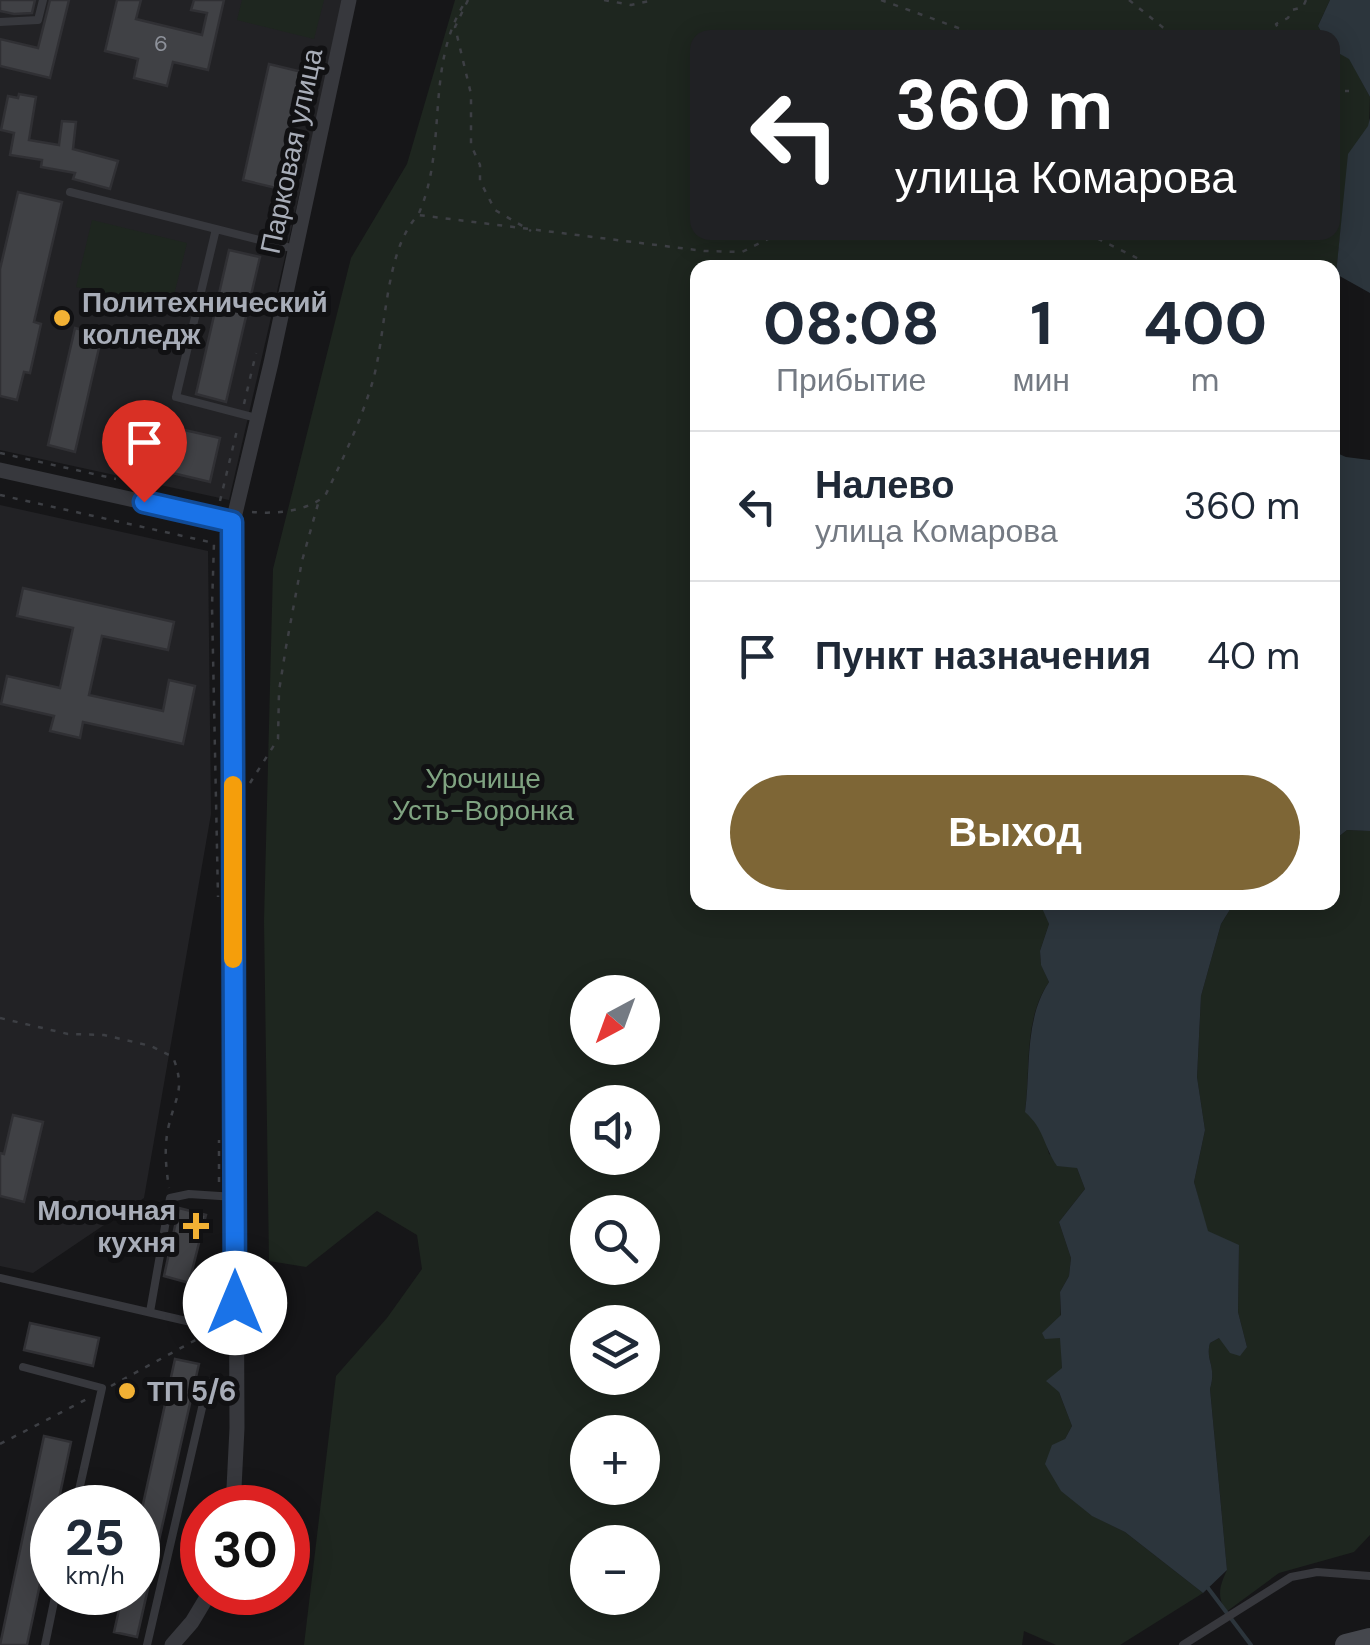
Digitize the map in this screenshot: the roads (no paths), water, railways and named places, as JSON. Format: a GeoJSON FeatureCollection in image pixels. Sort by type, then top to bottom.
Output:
{"type":"FeatureCollection","features":[{"type":"Feature","properties":{"kind":"street","name":"Парковая улица"},"geometry":{"type":"LineString","coordinates":[[234,1485],[236,1388],[227,1196],[234,516],[249,417],[295,248],[350,0]]}},
{"type":"Feature","properties":{"kind":"street"},"geometry":{"type":"LineString","coordinates":[[0,470],[234,516]]}},
{"type":"Feature","properties":{"kind":"street"},"geometry":{"type":"LineString","coordinates":[[172,1645],[196,1615]]}},
{"type":"Feature","properties":{"kind":"street"},"geometry":{"type":"LineString","coordinates":[[1346,1645],[1370,1638]]}},
{"type":"Feature","properties":{"kind":"lane"},"geometry":{"type":"LineString","coordinates":[[0,22],[38,20],[42,0]]}},
{"type":"Feature","properties":{"kind":"lane"},"geometry":{"type":"LineString","coordinates":[[70,192],[295,248]]}},
{"type":"Feature","properties":{"kind":"lane"},"geometry":{"type":"LineString","coordinates":[[216,229],[176,397],[249,417]]}},
{"type":"Feature","properties":{"kind":"lane"},"geometry":{"type":"LineString","coordinates":[[150,1312],[170,1198],[189,1194],[227,1196]]}},
{"type":"Feature","properties":{"kind":"lane"},"geometry":{"type":"LineString","coordinates":[[0,1278],[234,1332]]}},
{"type":"Feature","properties":{"kind":"lane"},"geometry":{"type":"LineString","coordinates":[[24,1367],[102,1388],[80,1485]]}},
{"type":"Feature","properties":{"kind":"lane"},"geometry":{"type":"LineString","coordinates":[[147,1645],[208,1382],[236,1388]]}},
{"type":"Feature","properties":{"kind":"lane"},"geometry":{"type":"LineString","coordinates":[[1183,1645],[1291,1578],[1317,1572],[1370,1576]]}},
{"type":"Feature","properties":{"kind":"lane"},"geometry":{"type":"LineString","coordinates":[[45,1645],[51,1615]]}},
{"type":"Feature","properties":{"kind":"waterway"},"geometry":{"type":"LineString","coordinates":[[1208,1588],[1251,1645]]}},
{"type":"Feature","properties":{"kind":"place","name":"Политехнический колледж"},"geometry":{"type":"Point","coordinates":[62,318]}},
{"type":"Feature","properties":{"kind":"place","name":"Молочная кухня"},"geometry":{"type":"Point","coordinates":[196,1226]}},
{"type":"Feature","properties":{"kind":"place","name":"ТП 5/6"},"geometry":{"type":"Point","coordinates":[127,1391]}},
{"type":"Feature","properties":{"kind":"park label","name":"Урочище Усть-Воронка"},"geometry":{"type":"Point","coordinates":[483,794]}}]}
